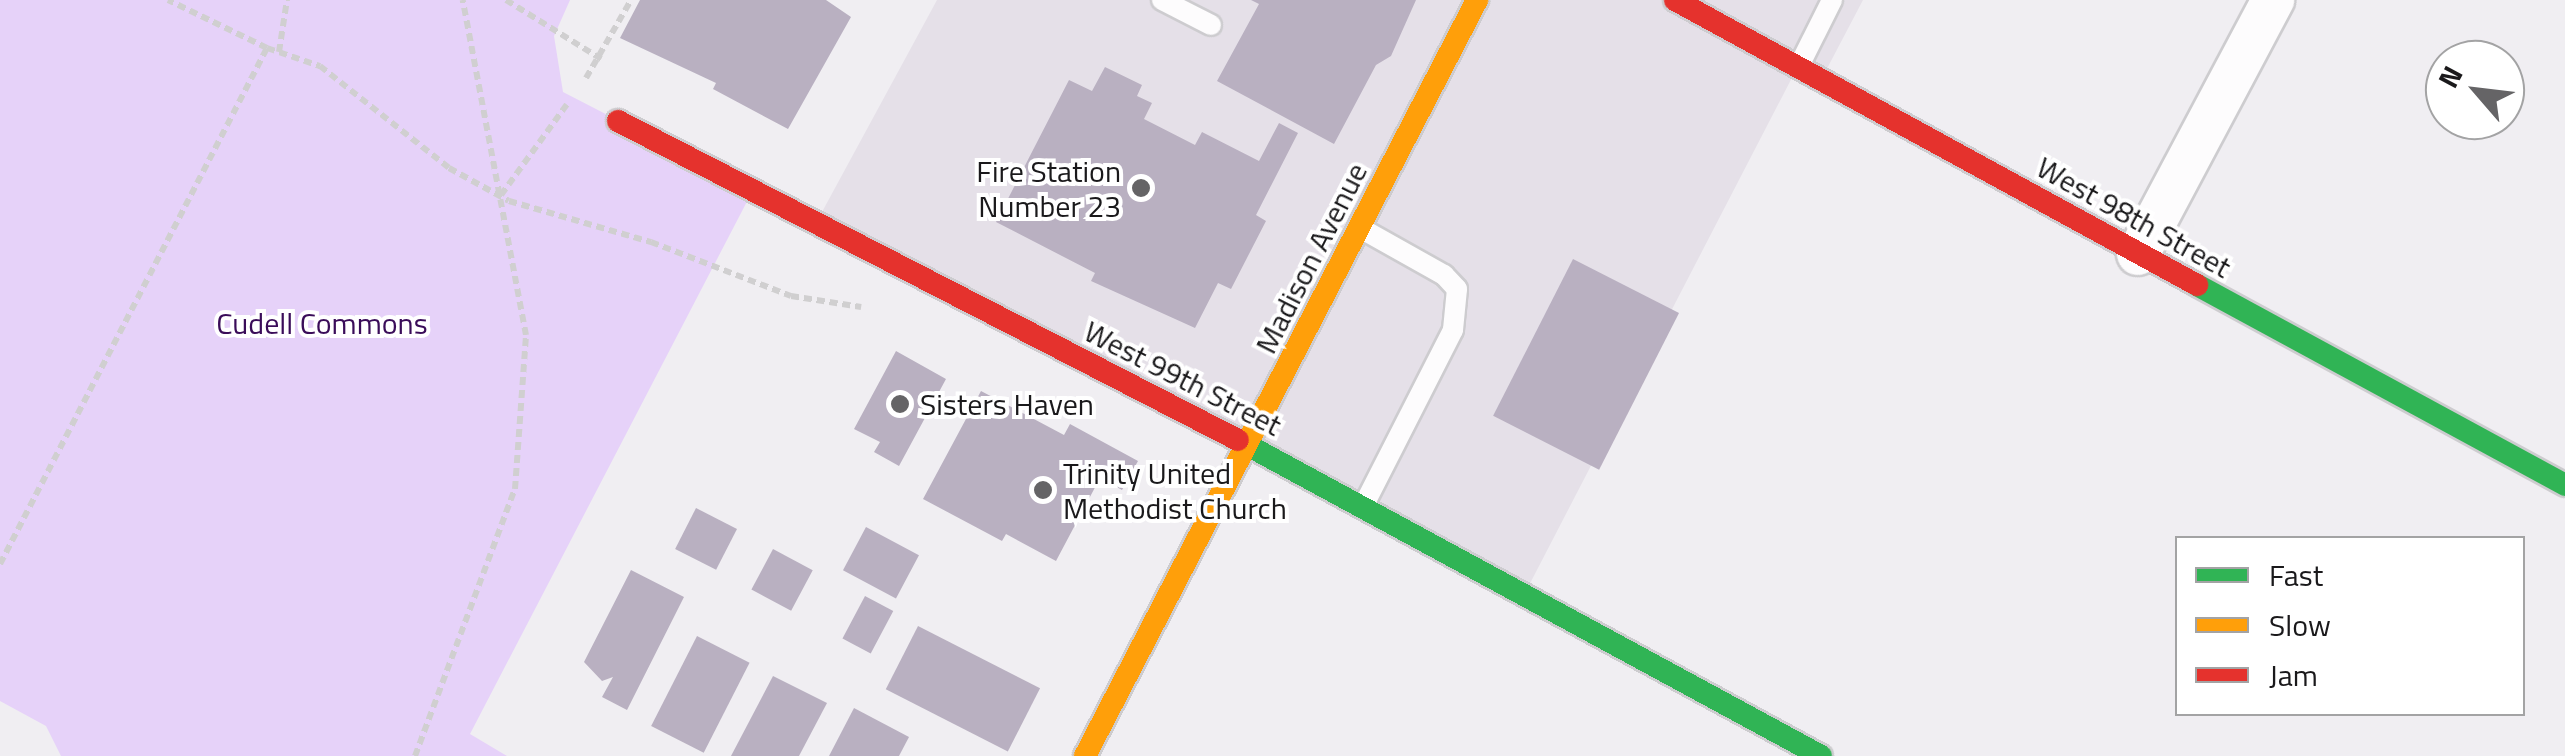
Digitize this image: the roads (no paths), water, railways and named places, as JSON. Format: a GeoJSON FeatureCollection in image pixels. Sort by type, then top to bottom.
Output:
{"type":"FeatureCollection","features":[{"type":"Feature","properties":{"kind":"street","name":"Madison Avenue"},"geometry":{"type":"LineString","coordinates":[[1084,756],[1477,0]]}},
{"type":"Feature","properties":{"kind":"street","name":"West 98th Street"},"geometry":{"type":"LineString","coordinates":[[1675,0],[2565,485]]}},
{"type":"Feature","properties":{"kind":"street"},"geometry":{"type":"LineString","coordinates":[[2138,254],[2273,0]]}},
{"type":"Feature","properties":{"kind":"street","name":"West 99th Street"},"geometry":{"type":"LineString","coordinates":[[618,121],[1248,445],[1821,756]]}},
{"type":"Feature","properties":{"kind":"lane"},"geometry":{"type":"LineString","coordinates":[[1162,0],[1211,26]]}},
{"type":"Feature","properties":{"kind":"lane"},"geometry":{"type":"LineString","coordinates":[[1798,68],[1832,0]]}},
{"type":"Feature","properties":{"kind":"lane"},"geometry":{"type":"LineString","coordinates":[[1360,228],[1444,275],[1457,290],[1452,330],[1363,507]]}},
{"type":"Feature","properties":{"kind":"place","name":"Fire Station Number 23"},"geometry":{"type":"Point","coordinates":[1141,188]}},
{"type":"Feature","properties":{"kind":"place","name":"Sisters Haven"},"geometry":{"type":"Point","coordinates":[900,404]}},
{"type":"Feature","properties":{"kind":"place","name":"Trinity United Methodist Church"},"geometry":{"type":"Point","coordinates":[1043,490]}},
{"type":"Feature","properties":{"kind":"park label","name":"Cudell Commons"},"geometry":{"type":"Point","coordinates":[322,323]}}]}
